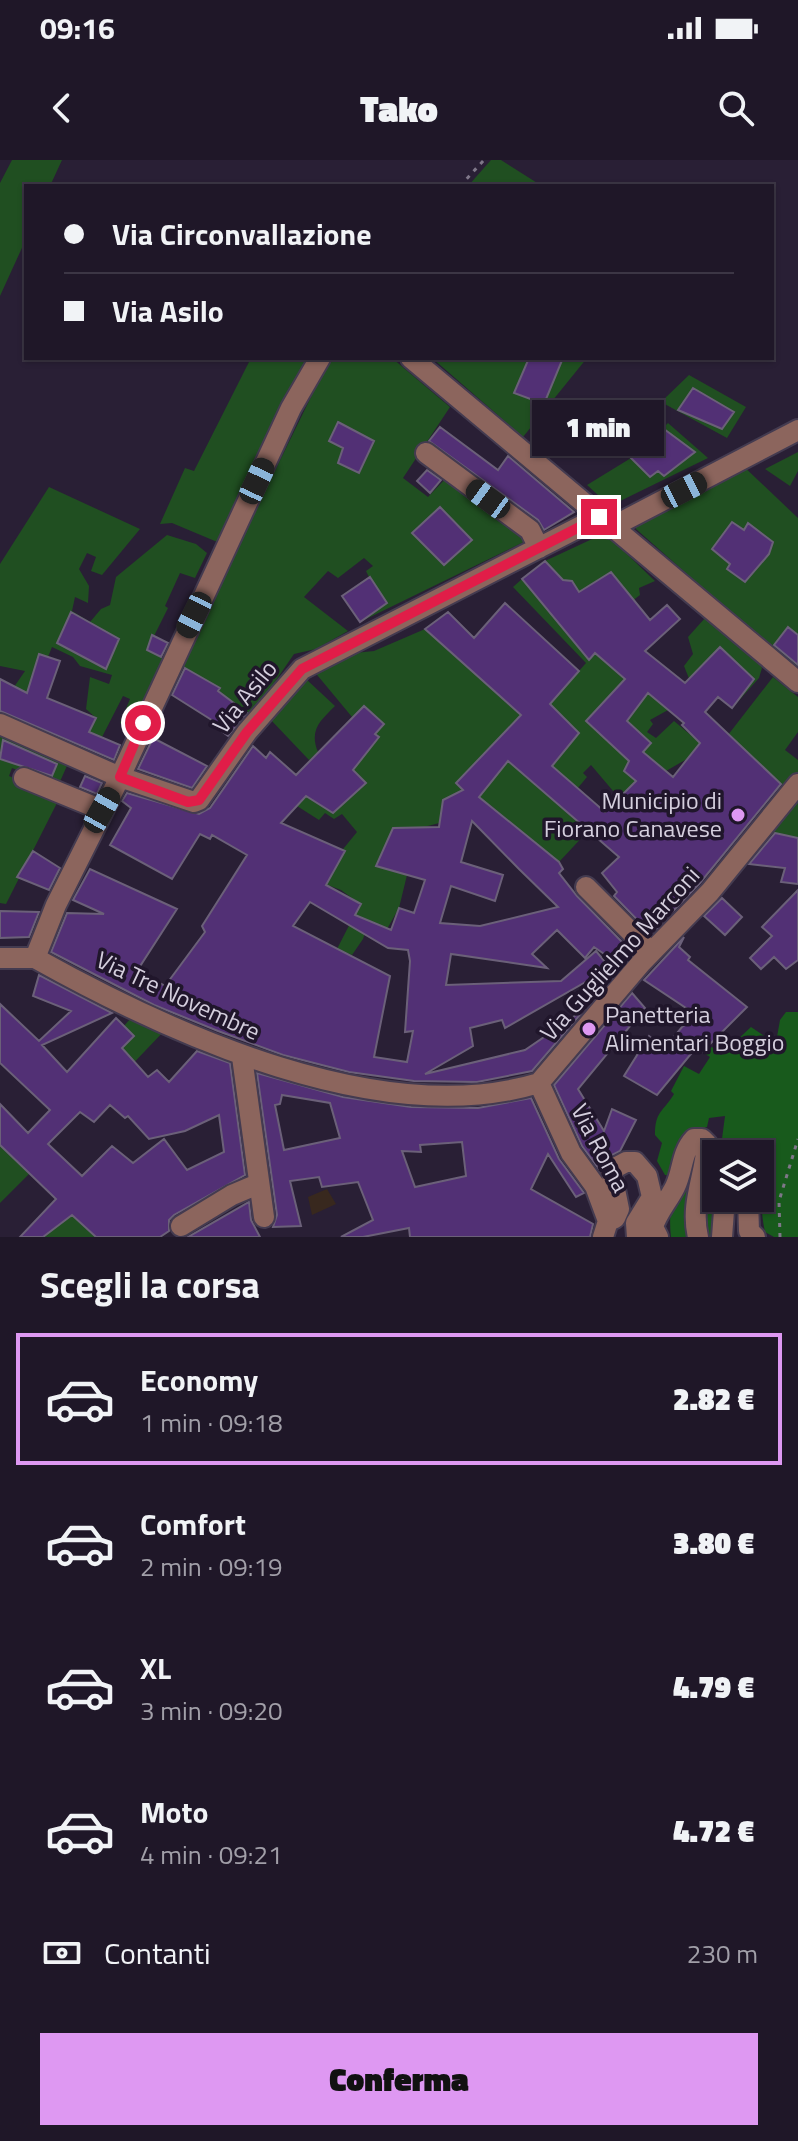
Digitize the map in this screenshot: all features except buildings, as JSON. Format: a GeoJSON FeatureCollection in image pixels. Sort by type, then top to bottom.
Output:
{"type":"FeatureCollection","features":[{"type":"Feature","properties":{"kind":"street"},"geometry":{"type":"LineString","coordinates":[[0,958],[35,958],[56,905],[120,777],[291,408],[319,360]]}},
{"type":"Feature","properties":{"kind":"street"},"geometry":{"type":"LineString","coordinates":[[413,360],[798,682]]}},
{"type":"Feature","properties":{"kind":"street","name":"Via Asilo"},"geometry":{"type":"LineString","coordinates":[[120,777],[188,802],[199,800],[247,732],[302,669],[539,548],[605,522],[798,430]]}},
{"type":"Feature","properties":{"kind":"street"},"geometry":{"type":"LineString","coordinates":[[426,453],[530,530],[539,548]]}},
{"type":"Feature","properties":{"kind":"street"},"geometry":{"type":"LineString","coordinates":[[0,724],[120,777]]}},
{"type":"Feature","properties":{"kind":"street"},"geometry":{"type":"LineString","coordinates":[[24,778],[102,810]]}},
{"type":"Feature","properties":{"kind":"street","name":"Via Guglielmo Marconi"},"geometry":{"type":"LineString","coordinates":[[539,1083],[651,952],[710,892],[798,784]]}},
{"type":"Feature","properties":{"kind":"street"},"geometry":{"type":"LineString","coordinates":[[586,887],[651,952]]}},
{"type":"Feature","properties":{"kind":"street","name":"Via Tre Novembre"},"geometry":{"type":"LineString","coordinates":[[35,958],[242,1057],[377,1091],[492,1093],[539,1083]]}},
{"type":"Feature","properties":{"kind":"street"},"geometry":{"type":"LineString","coordinates":[[242,1057],[264,1217]]}},
{"type":"Feature","properties":{"kind":"street","name":"Via Roma"},"geometry":{"type":"LineString","coordinates":[[539,1083],[571,1153],[595,1186],[606,1229]]}},
{"type":"Feature","properties":{"kind":"street"},"geometry":{"type":"LineString","coordinates":[[658,1237],[653,1227],[655,1220],[676,1185],[686,1150],[694,1139],[702,1139],[707,1144],[706,1156],[693,1218],[698,1237]]}},
{"type":"Feature","properties":{"kind":"street"},"geometry":{"type":"LineString","coordinates":[[606,1229],[619,1209],[611,1170],[626,1162],[635,1162],[647,1176],[652,1197],[636,1223],[637,1237]]}},
{"type":"Feature","properties":{"kind":"street"},"geometry":{"type":"LineString","coordinates":[[181,1226],[232,1195],[258,1184]]}},
{"type":"Feature","properties":{"kind":"street"},"geometry":{"type":"LineString","coordinates":[[722,1237],[724,1212]]}},
{"type":"Feature","properties":{"kind":"street"},"geometry":{"type":"LineString","coordinates":[[748,1212],[749,1231],[755,1237]]}},
{"type":"Feature","properties":{"kind":"path"},"geometry":{"type":"LineString","coordinates":[[462,184],[484,160]]}},
{"type":"Feature","properties":{"kind":"path"},"geometry":{"type":"LineString","coordinates":[[780,1237],[779,1201],[798,1139]]}},
{"type":"Feature","properties":{"kind":"shaded area"},"geometry":{"type":"Polygon","coordinates":[[[327,1189],[336,1204],[312,1215],[308,1197],[327,1189]]]}},
{"type":"Feature","properties":{"kind":"green space"},"geometry":{"type":"Polygon","coordinates":[[[12,160],[62,160],[51,184],[24,184],[24,243],[0,296],[0,183],[12,160]]]}},
{"type":"Feature","properties":{"kind":"green space"},"geometry":{"type":"Polygon","coordinates":[[[491,160],[501,160],[539,184],[470,184],[491,160]]]}},
{"type":"Feature","properties":{"kind":"green space"},"geometry":{"type":"Polygon","coordinates":[[[250,360],[310,360],[222,544],[172,523],[160,524],[185,468],[194,471],[250,360]]]}},
{"type":"Feature","properties":{"kind":"green space"},"geometry":{"type":"Polygon","coordinates":[[[329,360],[394,360],[450,407],[403,478],[428,497],[449,475],[528,540],[360,622],[342,597],[369,577],[366,571],[373,566],[364,558],[338,578],[328,571],[304,597],[348,631],[316,649],[294,654],[251,717],[220,692],[220,688],[180,665],[329,360]]]}},
{"type":"Feature","properties":{"kind":"green space"},"geometry":{"type":"Polygon","coordinates":[[[434,360],[585,360],[523,437],[434,360]]]}},
{"type":"Feature","properties":{"kind":"green space"},"geometry":{"type":"Polygon","coordinates":[[[689,375],[746,407],[727,438],[661,402],[689,375]]]}},
{"type":"Feature","properties":{"kind":"green space"},"geometry":{"type":"Polygon","coordinates":[[[668,423],[708,458],[610,506],[587,485],[631,458],[668,423]]]}},
{"type":"Feature","properties":{"kind":"green space"},"geometry":{"type":"Polygon","coordinates":[[[798,452],[798,471],[790,486],[765,469],[798,452]]]}},
{"type":"Feature","properties":{"kind":"green space"},"geometry":{"type":"Polygon","coordinates":[[[740,463],[798,518],[798,672],[636,529],[635,523],[740,463]]]}},
{"type":"Feature","properties":{"kind":"green space"},"geometry":{"type":"Polygon","coordinates":[[[49,487],[140,529],[102,575],[91,571],[96,557],[87,553],[79,569],[89,586],[88,603],[75,597],[72,611],[90,622],[101,609],[110,605],[116,577],[167,535],[196,544],[207,553],[195,578],[180,573],[165,606],[168,608],[147,650],[166,660],[132,727],[120,723],[130,699],[123,696],[102,737],[89,732],[96,718],[86,709],[90,677],[109,684],[112,675],[80,666],[73,657],[52,647],[48,657],[39,654],[35,666],[43,669],[33,695],[14,687],[25,671],[0,666],[0,564],[49,487]]]}},
{"type":"Feature","properties":{"kind":"green space"},"geometry":{"type":"Polygon","coordinates":[[[605,533],[655,581],[639,588],[640,595],[615,614],[589,607],[572,581],[563,580],[545,561],[605,533]]]}},
{"type":"Feature","properties":{"kind":"green space"},"geometry":{"type":"Polygon","coordinates":[[[522,579],[562,627],[632,676],[668,710],[650,720],[653,724],[647,732],[656,738],[674,721],[706,748],[666,771],[643,752],[650,743],[627,721],[637,706],[618,686],[586,721],[629,761],[624,771],[636,781],[619,798],[591,765],[583,773],[587,777],[577,789],[550,764],[579,733],[542,696],[564,688],[586,663],[513,587],[522,579]]]}},
{"type":"Feature","properties":{"kind":"green space"},"geometry":{"type":"Polygon","coordinates":[[[705,618],[756,659],[762,668],[759,678],[734,706],[700,676],[692,686],[684,666],[693,654],[688,637],[705,618]]]}},
{"type":"Feature","properties":{"kind":"green space"},"geometry":{"type":"Polygon","coordinates":[[[425,629],[521,715],[456,784],[475,801],[539,722],[546,740],[519,771],[588,831],[559,862],[489,804],[484,810],[450,797],[443,801],[443,822],[424,827],[393,828],[376,866],[407,875],[399,908],[387,929],[369,921],[363,939],[352,955],[337,949],[360,904],[341,890],[317,881],[357,832],[342,814],[334,819],[325,813],[319,820],[297,806],[306,796],[333,813],[366,784],[346,763],[360,761],[379,738],[364,706],[352,717],[313,670],[345,654],[374,651],[425,629]]]}},
{"type":"Feature","properties":{"kind":"green space"},"geometry":{"type":"Polygon","coordinates":[[[773,677],[798,697],[798,732],[785,750],[798,760],[798,777],[788,790],[728,735],[773,677]]]}},
{"type":"Feature","properties":{"kind":"green space"},"geometry":{"type":"Polygon","coordinates":[[[306,679],[335,706],[315,732],[318,752],[309,760],[270,719],[306,679]]]}},
{"type":"Feature","properties":{"kind":"green space"},"geometry":{"type":"Polygon","coordinates":[[[0,729],[70,759],[58,786],[12,768],[9,776],[60,797],[6,904],[0,903],[0,729]]]}},
{"type":"Feature","properties":{"kind":"green space"},"geometry":{"type":"Polygon","coordinates":[[[798,794],[798,838],[766,832],[798,794]]]}},
{"type":"Feature","properties":{"kind":"green space"},"geometry":{"type":"Polygon","coordinates":[[[136,1012],[167,1028],[123,1074],[117,1053],[134,1037],[124,1026],[136,1012]]]}},
{"type":"Feature","properties":{"kind":"green space"},"geometry":{"type":"Polygon","coordinates":[[[786,1012],[798,1012],[798,1237],[774,1237],[765,1232],[762,1212],[774,1212],[774,1140],[722,1140],[725,1116],[709,1118],[707,1127],[688,1133],[675,1176],[665,1175],[657,1161],[662,1143],[655,1135],[658,1116],[674,1094],[671,1091],[684,1066],[699,1074],[710,1057],[702,1052],[712,1047],[721,1055],[751,1027],[769,1039],[777,1037],[780,1020],[786,1012]]]}},
{"type":"Feature","properties":{"kind":"green space"},"geometry":{"type":"Polygon","coordinates":[[[0,1145],[29,1174],[0,1203],[0,1145]]]}},
{"type":"Feature","properties":{"kind":"green space"},"geometry":{"type":"Polygon","coordinates":[[[698,1151],[693,1237],[671,1237],[675,1191],[684,1170],[698,1151]]]}},
{"type":"Feature","properties":{"kind":"green space"},"geometry":{"type":"Polygon","coordinates":[[[705,1212],[715,1212],[714,1237],[704,1237],[705,1212]]]}},
{"type":"Feature","properties":{"kind":"green space"},"geometry":{"type":"Polygon","coordinates":[[[72,1215],[96,1237],[42,1237],[72,1215]]]}},
{"type":"Feature","properties":{"kind":"place","name":"Municipio di Fiorano Canavese"},"geometry":{"type":"Point","coordinates":[738,815]}},
{"type":"Feature","properties":{"kind":"place","name":"Panetteria Alimentari Boggio"},"geometry":{"type":"Point","coordinates":[589,1029]}},
{"type":"Feature","properties":{"kind":"route"},"geometry":{"type":"LineString","coordinates":[[143,723],[120,777],[188,802],[199,800],[247,732],[302,669],[599,517]]}}]}
